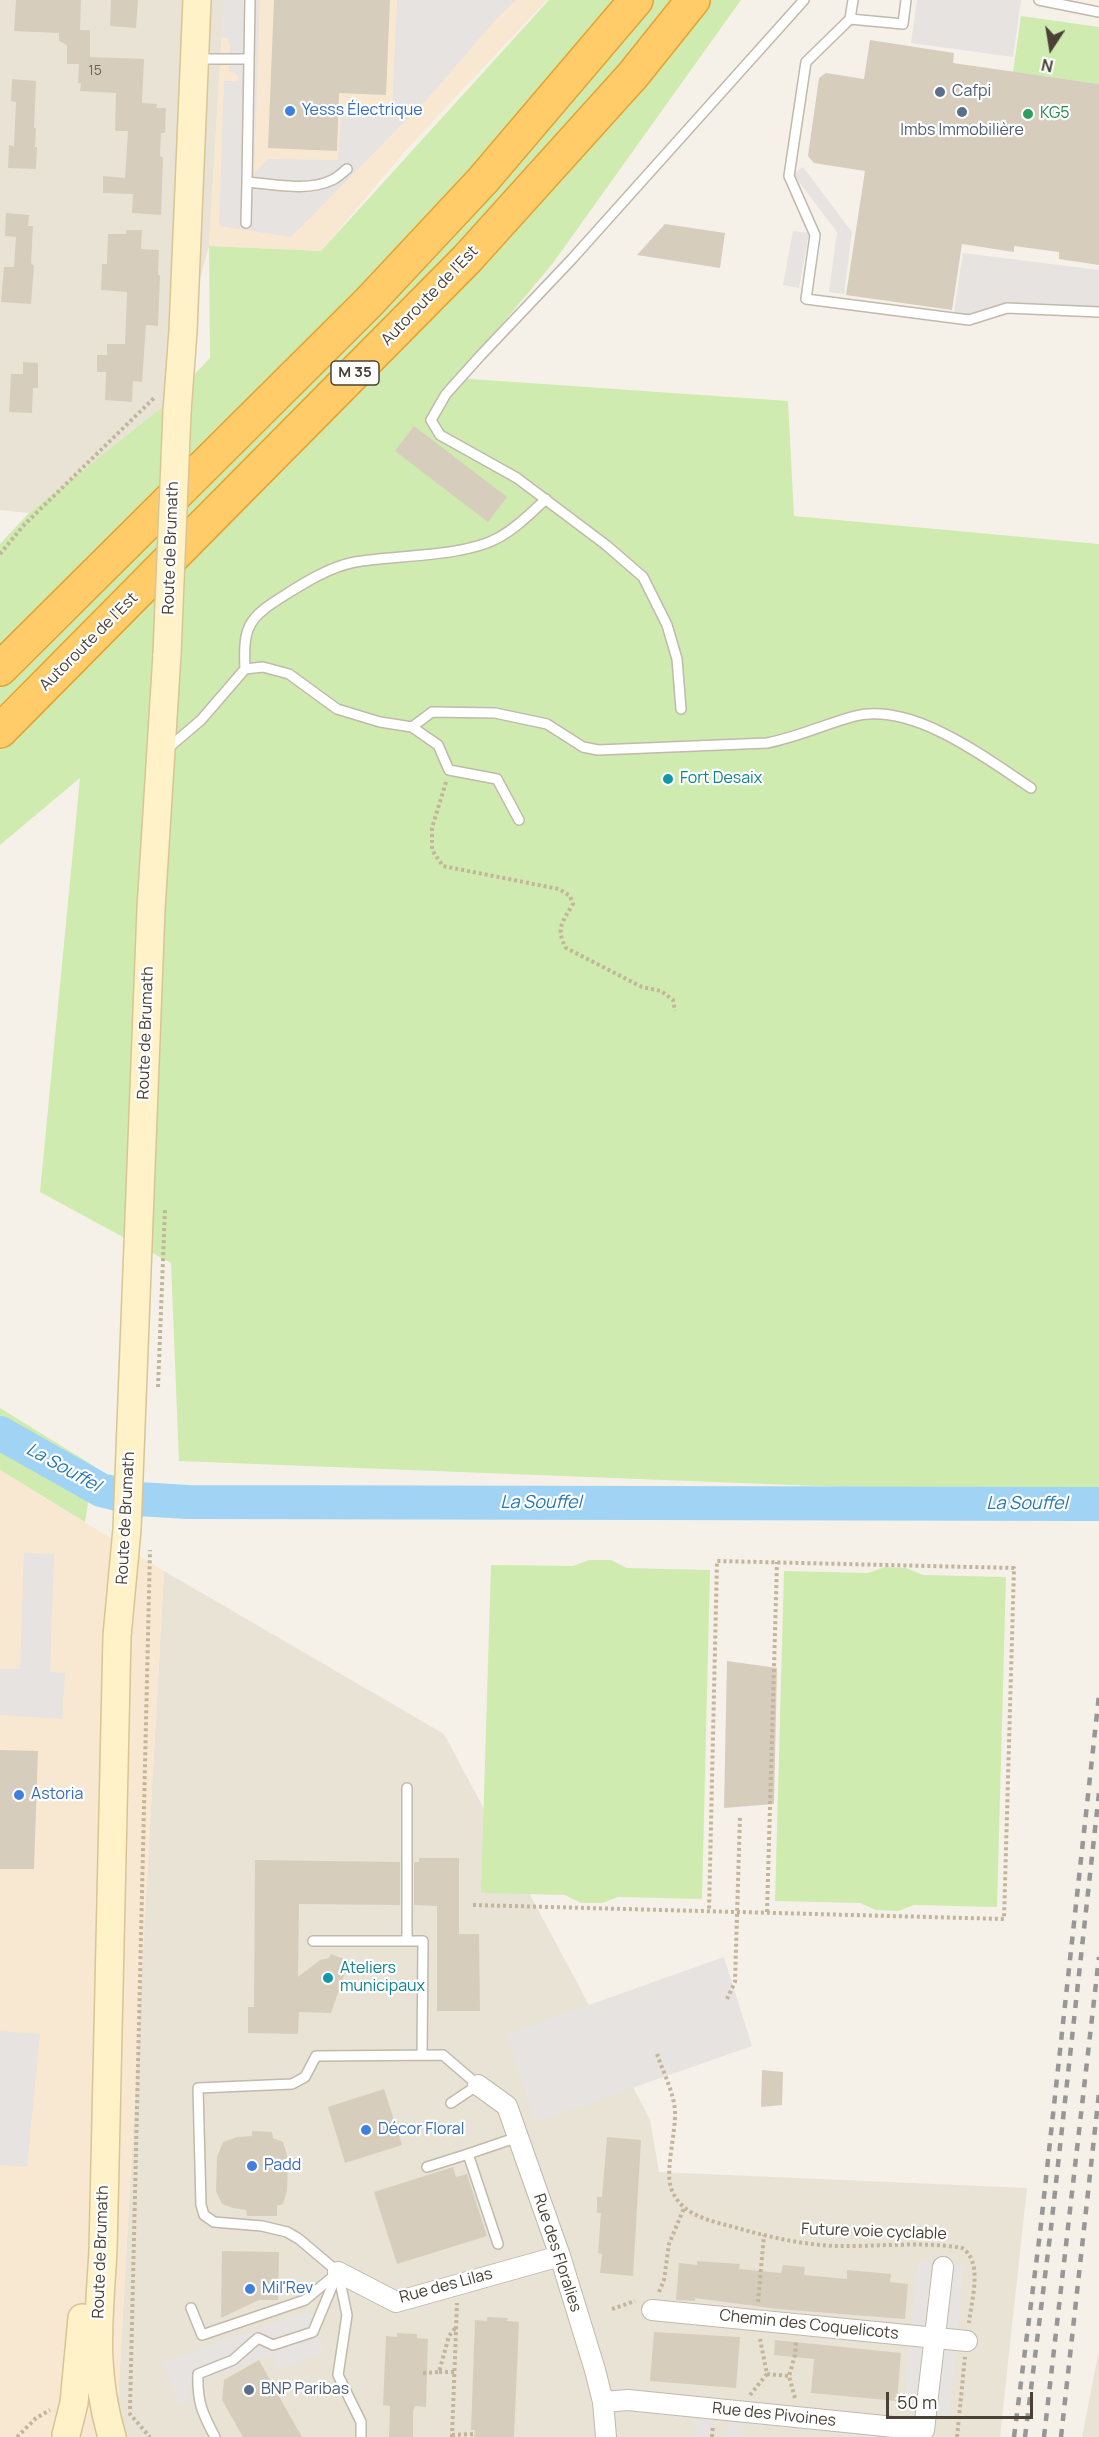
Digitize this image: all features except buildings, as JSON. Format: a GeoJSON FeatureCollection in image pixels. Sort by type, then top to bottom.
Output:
{"type":"FeatureCollection","features":[{"type":"Feature","properties":{"kind":"highway","name":"M 35"},"geometry":{"type":"LineString","coordinates":[[0,669],[369,302],[483,180],[636,0]]}},
{"type":"Feature","properties":{"kind":"highway","name":"Autoroute de l’Est"},"geometry":{"type":"LineString","coordinates":[[0,731],[467,259],[633,75],[693,0]]}},
{"type":"Feature","properties":{"kind":"main road","name":"Route de Brumath"},"geometry":{"type":"LineString","coordinates":[[112,2437],[103,2405],[97,2346],[103,2251],[117,1636],[127,1529],[151,909],[167,654],[197,0]]}},
{"type":"Feature","properties":{"kind":"main road","name":"Route de Brumath"},"geometry":{"type":"LineString","coordinates":[[64,2436],[74,2403],[107,2066]]}},
{"type":"Feature","properties":{"kind":"main road"},"geometry":{"type":"LineString","coordinates":[[64,2436],[95,2433],[107,2437]]}},
{"type":"Feature","properties":{"kind":"street","name":"Rue des Floralies"},"geometry":{"type":"LineString","coordinates":[[478,2085],[507,2106],[560,2256],[603,2402],[606,2437]]}},
{"type":"Feature","properties":{"kind":"street","name":"Rue des Lilas"},"geometry":{"type":"LineString","coordinates":[[338,2272],[396,2302],[560,2256]]}},
{"type":"Feature","properties":{"kind":"street","name":"Rue des Pivoines"},"geometry":{"type":"LineString","coordinates":[[603,2402],[628,2400],[924,2430],[943,2267]]}},
{"type":"Feature","properties":{"kind":"street","name":"Chemin des Coquelicots"},"geometry":{"type":"LineString","coordinates":[[650,2301],[756,2320],[967,2341]]}},
{"type":"Feature","properties":{"kind":"lane"},"geometry":{"type":"LineString","coordinates":[[246,223],[250,0]]}},
{"type":"Feature","properties":{"kind":"lane"},"geometry":{"type":"LineString","coordinates":[[681,709],[677,659],[667,625],[643,577],[606,545],[517,478],[440,435],[431,420],[435,409],[481,355],[595,233],[804,0]]}},
{"type":"Feature","properties":{"kind":"lane"},"geometry":{"type":"LineString","coordinates":[[853,0],[850,19],[806,62],[789,176],[815,235],[806,299],[969,320],[1007,308],[1099,312]]}},
{"type":"Feature","properties":{"kind":"lane"},"geometry":{"type":"LineString","coordinates":[[850,19],[903,24],[906,0]]}},
{"type":"Feature","properties":{"kind":"lane"},"geometry":{"type":"LineString","coordinates":[[1039,0],[1099,12]]}},
{"type":"Feature","properties":{"kind":"lane"},"geometry":{"type":"LineString","coordinates":[[194,59],[249,59]]}},
{"type":"Feature","properties":{"kind":"lane"},"geometry":{"type":"LineString","coordinates":[[247,182],[302,186],[320,184],[333,180],[347,169]]}},
{"type":"Feature","properties":{"kind":"lane"},"geometry":{"type":"LineString","coordinates":[[161,755],[201,720],[245,669],[244,639],[250,624],[270,604],[314,576],[354,562],[466,548],[495,539],[546,499]]}},
{"type":"Feature","properties":{"kind":"lane"},"geometry":{"type":"LineString","coordinates":[[245,669],[263,667],[290,674],[337,709],[380,722],[412,727],[438,746],[449,770],[497,779],[519,820]]}},
{"type":"Feature","properties":{"kind":"lane"},"geometry":{"type":"LineString","coordinates":[[412,727],[432,712],[495,713],[547,724],[583,747],[598,750],[766,743],[792,738],[856,716],[876,714],[912,720],[956,738],[1031,788]]}},
{"type":"Feature","properties":{"kind":"lane"},"geometry":{"type":"LineString","coordinates":[[407,1788],[407,1941]]}},
{"type":"Feature","properties":{"kind":"lane"},"geometry":{"type":"LineString","coordinates":[[313,1941],[423,1941],[422,2055]]}},
{"type":"Feature","properties":{"kind":"lane"},"geometry":{"type":"LineString","coordinates":[[361,2437],[361,2422],[338,2375],[346,2315],[338,2272],[299,2239],[287,2232],[262,2226],[214,2222],[204,2215],[201,2205],[198,2088],[292,2084],[305,2077],[316,2056],[443,2055],[478,2085],[451,2103]]}},
{"type":"Feature","properties":{"kind":"lane"},"geometry":{"type":"LineString","coordinates":[[427,2167],[518,2137]]}},
{"type":"Feature","properties":{"kind":"lane"},"geometry":{"type":"LineString","coordinates":[[468,2154],[498,2244]]}},
{"type":"Feature","properties":{"kind":"lane"},"geometry":{"type":"LineString","coordinates":[[191,2308],[202,2335],[305,2300],[338,2272]]}},
{"type":"Feature","properties":{"kind":"lane"},"geometry":{"type":"LineString","coordinates":[[215,2437],[198,2399],[198,2374],[233,2360],[258,2338],[273,2345],[313,2332],[338,2272]]}},
{"type":"Feature","properties":{"kind":"path"},"geometry":{"type":"LineString","coordinates":[[0,554],[24,525],[180,373]]}},
{"type":"Feature","properties":{"kind":"path"},"geometry":{"type":"LineString","coordinates":[[449,770],[432,828],[432,850],[444,867],[559,889],[570,896],[573,904],[561,926],[560,938],[566,948],[642,987],[661,991],[673,1000],[675,1011]]}},
{"type":"Feature","properties":{"kind":"path"},"geometry":{"type":"LineString","coordinates":[[150,1542],[130,2413],[150,2437]]}},
{"type":"Feature","properties":{"kind":"path"},"geometry":{"type":"LineString","coordinates":[[473,1905],[1004,1919],[1014,1568],[717,1561],[709,1911]]}},
{"type":"Feature","properties":{"kind":"path"},"geometry":{"type":"LineString","coordinates":[[767,1912],[777,1562]]}},
{"type":"Feature","properties":{"kind":"path"},"geometry":{"type":"LineString","coordinates":[[727,1999],[735,1982],[740,1816]]}},
{"type":"Feature","properties":{"kind":"path"},"geometry":{"type":"LineString","coordinates":[[612,2309],[650,2301],[661,2289],[669,2244],[684,2208],[670,2187],[675,2108],[657,2054]]}},
{"type":"Feature","properties":{"kind":"path","name":"Future voie cyclable"},"geometry":{"type":"LineString","coordinates":[[684,2208],[701,2217],[764,2235],[812,2244],[962,2248],[969,2252],[973,2260],[974,2271],[957,2437]]}},
{"type":"Feature","properties":{"kind":"path"},"geometry":{"type":"LineString","coordinates":[[764,2235],[756,2320],[767,2374]]}},
{"type":"Feature","properties":{"kind":"path"},"geometry":{"type":"LineString","coordinates":[[460,2284],[452,2436],[475,2434]]}},
{"type":"Feature","properties":{"kind":"path"},"geometry":{"type":"LineString","coordinates":[[796,2404],[789,2376],[795,2355],[798,2324]]}},
{"type":"Feature","properties":{"kind":"path"},"geometry":{"type":"LineString","coordinates":[[439,2372],[449,2336],[456,2326]]}},
{"type":"Feature","properties":{"kind":"path"},"geometry":{"type":"LineString","coordinates":[[423,2373],[454,2372]]}},
{"type":"Feature","properties":{"kind":"path"},"geometry":{"type":"LineString","coordinates":[[767,2374],[789,2376]]}},
{"type":"Feature","properties":{"kind":"path"},"geometry":{"type":"LineString","coordinates":[[746,2400],[767,2374]]}},
{"type":"Feature","properties":{"kind":"path"},"geometry":{"type":"LineString","coordinates":[[17,2437],[36,2418],[58,2405]]}},
{"type":"Feature","properties":{"kind":"shaded area"},"geometry":{"type":"Polygon","coordinates":[[[0,0],[224,0],[209,246],[166,404],[29,513],[0,510],[0,0]]]}},
{"type":"Feature","properties":{"kind":"shaded area"},"geometry":{"type":"Polygon","coordinates":[[[223,0],[260,0],[254,174],[268,159],[338,160],[341,112],[392,114],[397,0],[516,0],[498,17],[427,99],[291,237],[219,226],[224,81],[238,81],[238,76],[234,72],[229,72],[230,44],[227,38],[222,37],[223,0]]]}},
{"type":"Feature","properties":{"kind":"shaded area"},"geometry":{"type":"Polygon","coordinates":[[[224,0],[547,0],[407,149],[321,251],[209,246],[224,0]]]}},
{"type":"Feature","properties":{"kind":"shaded area"},"geometry":{"type":"Polygon","coordinates":[[[917,0],[1021,0],[1013,57],[911,43],[917,0]]]}},
{"type":"Feature","properties":{"kind":"shaded area"},"geometry":{"type":"Polygon","coordinates":[[[803,167],[852,232],[844,294],[829,292],[837,232],[793,174],[803,167]]]}},
{"type":"Feature","properties":{"kind":"shaded area"},"geometry":{"type":"Polygon","coordinates":[[[793,231],[809,233],[799,288],[783,285],[793,231]]]}},
{"type":"Feature","properties":{"kind":"shaded area"},"geometry":{"type":"Polygon","coordinates":[[[963,253],[1099,270],[1099,312],[1007,308],[969,320],[953,318],[963,253]]]}},
{"type":"Feature","properties":{"kind":"shaded area"},"geometry":{"type":"Polygon","coordinates":[[[0,1470],[164,1571],[116,2437],[0,2437],[0,1470]]]}},
{"type":"Feature","properties":{"kind":"shaded area"},"geometry":{"type":"Polygon","coordinates":[[[24,1553],[54,1554],[50,1672],[65,1673],[62,1719],[0,1715],[0,1669],[20,1669],[24,1553]]]}},
{"type":"Feature","properties":{"kind":"shaded area"},"geometry":{"type":"Polygon","coordinates":[[[164,1571],[444,1734],[650,2119],[659,2172],[1027,2188],[1000,2437],[116,2437],[164,1571]]]}},
{"type":"Feature","properties":{"kind":"shaded area"},"geometry":{"type":"Polygon","coordinates":[[[724,1957],[752,2046],[535,2122],[507,2034],[724,1957]]]}},
{"type":"Feature","properties":{"kind":"shaded area"},"geometry":{"type":"Polygon","coordinates":[[[0,2031],[40,2034],[27,2167],[0,2165],[0,2031]]]}},
{"type":"Feature","properties":{"kind":"shaded area"},"geometry":{"type":"Polygon","coordinates":[[[918,2261],[934,2263],[926,2328],[911,2326],[918,2261]]]}},
{"type":"Feature","properties":{"kind":"shaded area"},"geometry":{"type":"Polygon","coordinates":[[[949,2264],[964,2266],[957,2337],[942,2336],[949,2264]]]}},
{"type":"Feature","properties":{"kind":"shaded area"},"geometry":{"type":"Polygon","coordinates":[[[309,2311],[325,2353],[278,2369],[273,2354],[187,2387],[191,2400],[178,2405],[163,2362],[309,2311]]]}},
{"type":"Feature","properties":{"kind":"shaded area"},"geometry":{"type":"Polygon","coordinates":[[[942,2342],[957,2344],[949,2416],[934,2414],[942,2342]]]}},
{"type":"Feature","properties":{"kind":"shaded area"},"geometry":{"type":"Polygon","coordinates":[[[909,2345],[924,2347],[919,2412],[904,2410],[909,2345]]]}},
{"type":"Feature","properties":{"kind":"shaded area"},"geometry":{"type":"Polygon","coordinates":[[[1099,2350],[1099,2437],[1082,2437],[1099,2350]]]}},
{"type":"Feature","properties":{"kind":"shaded area"},"geometry":{"type":"Polygon","coordinates":[[[630,2406],[713,2415],[710,2437],[695,2437],[697,2420],[629,2413],[630,2406]]]}},
{"type":"Feature","properties":{"kind":"shaded area"},"geometry":{"type":"Polygon","coordinates":[[[728,2416],[894,2433],[894,2437],[865,2437],[745,2425],[743,2437],[726,2437],[728,2416]]]}},
{"type":"Feature","properties":{"kind":"green space"},"geometry":{"type":"Polygon","coordinates":[[[549,0],[741,0],[553,263],[457,378],[788,401],[794,516],[1099,544],[1099,1497],[179,1461],[171,1263],[40,1192],[80,778],[0,845],[0,544],[29,513],[166,404],[210,358],[209,246],[321,251],[549,0]]]}},
{"type":"Feature","properties":{"kind":"green space"},"geometry":{"type":"Polygon","coordinates":[[[1021,16],[1099,27],[1099,84],[1013,72],[1021,16]]]}},
{"type":"Feature","properties":{"kind":"green space"},"geometry":{"type":"Polygon","coordinates":[[[0,1408],[94,1466],[85,1522],[0,1470],[0,1408]]]}},
{"type":"Feature","properties":{"kind":"green space"},"geometry":{"type":"Polygon","coordinates":[[[589,1560],[611,1560],[627,1568],[710,1570],[702,1899],[618,1897],[602,1903],[581,1903],[565,1895],[481,1893],[491,1565],[573,1566],[589,1560]]]}},
{"type":"Feature","properties":{"kind":"green space"},"geometry":{"type":"Polygon","coordinates":[[[885,1567],[906,1568],[923,1575],[1006,1577],[997,1907],[914,1905],[898,1911],[876,1910],[860,1903],[775,1901],[784,1571],[868,1573],[885,1567]]]}},
{"type":"Feature","properties":{"kind":"waterway","name":"La Souffel"},"geometry":{"type":"LineString","coordinates":[[0,1433],[101,1490],[138,1499],[188,1502],[1099,1504]]}},
{"type":"Feature","properties":{"kind":"railway"},"geometry":{"type":"LineString","coordinates":[[1014,2437],[1040,2233],[1099,1695]]}},
{"type":"Feature","properties":{"kind":"railway"},"geometry":{"type":"LineString","coordinates":[[1025,2437],[1051,2228],[1099,1793]]}},
{"type":"Feature","properties":{"kind":"railway"},"geometry":{"type":"LineString","coordinates":[[1044,2437],[1099,1957]]}},
{"type":"Feature","properties":{"kind":"railway"},"geometry":{"type":"LineString","coordinates":[[1061,2437],[1099,2093]]}},
{"type":"Feature","properties":{"kind":"place","name":"Cafpi"},"geometry":{"type":"Point","coordinates":[940,92]}},
{"type":"Feature","properties":{"kind":"place","name":"Yesss Électrique"},"geometry":{"type":"Point","coordinates":[290,111]}},
{"type":"Feature","properties":{"kind":"place","name":"Imbs Immobilière"},"geometry":{"type":"Point","coordinates":[962,112]}},
{"type":"Feature","properties":{"kind":"place","name":"KG5"},"geometry":{"type":"Point","coordinates":[1028,114]}},
{"type":"Feature","properties":{"kind":"place","name":"Fort Desaix"},"geometry":{"type":"Point","coordinates":[668,779]}},
{"type":"Feature","properties":{"kind":"place","name":"Astoria"},"geometry":{"type":"Point","coordinates":[19,1795]}},
{"type":"Feature","properties":{"kind":"place","name":"Ateliers municipaux"},"geometry":{"type":"Point","coordinates":[328,1978]}},
{"type":"Feature","properties":{"kind":"place","name":"Décor Floral"},"geometry":{"type":"Point","coordinates":[366,2130]}},
{"type":"Feature","properties":{"kind":"place","name":"Padd"},"geometry":{"type":"Point","coordinates":[252,2166]}},
{"type":"Feature","properties":{"kind":"place","name":"Mil'Rev"},"geometry":{"type":"Point","coordinates":[250,2289]}},
{"type":"Feature","properties":{"kind":"place","name":"BNP Paribas"},"geometry":{"type":"Point","coordinates":[249,2390]}}]}
